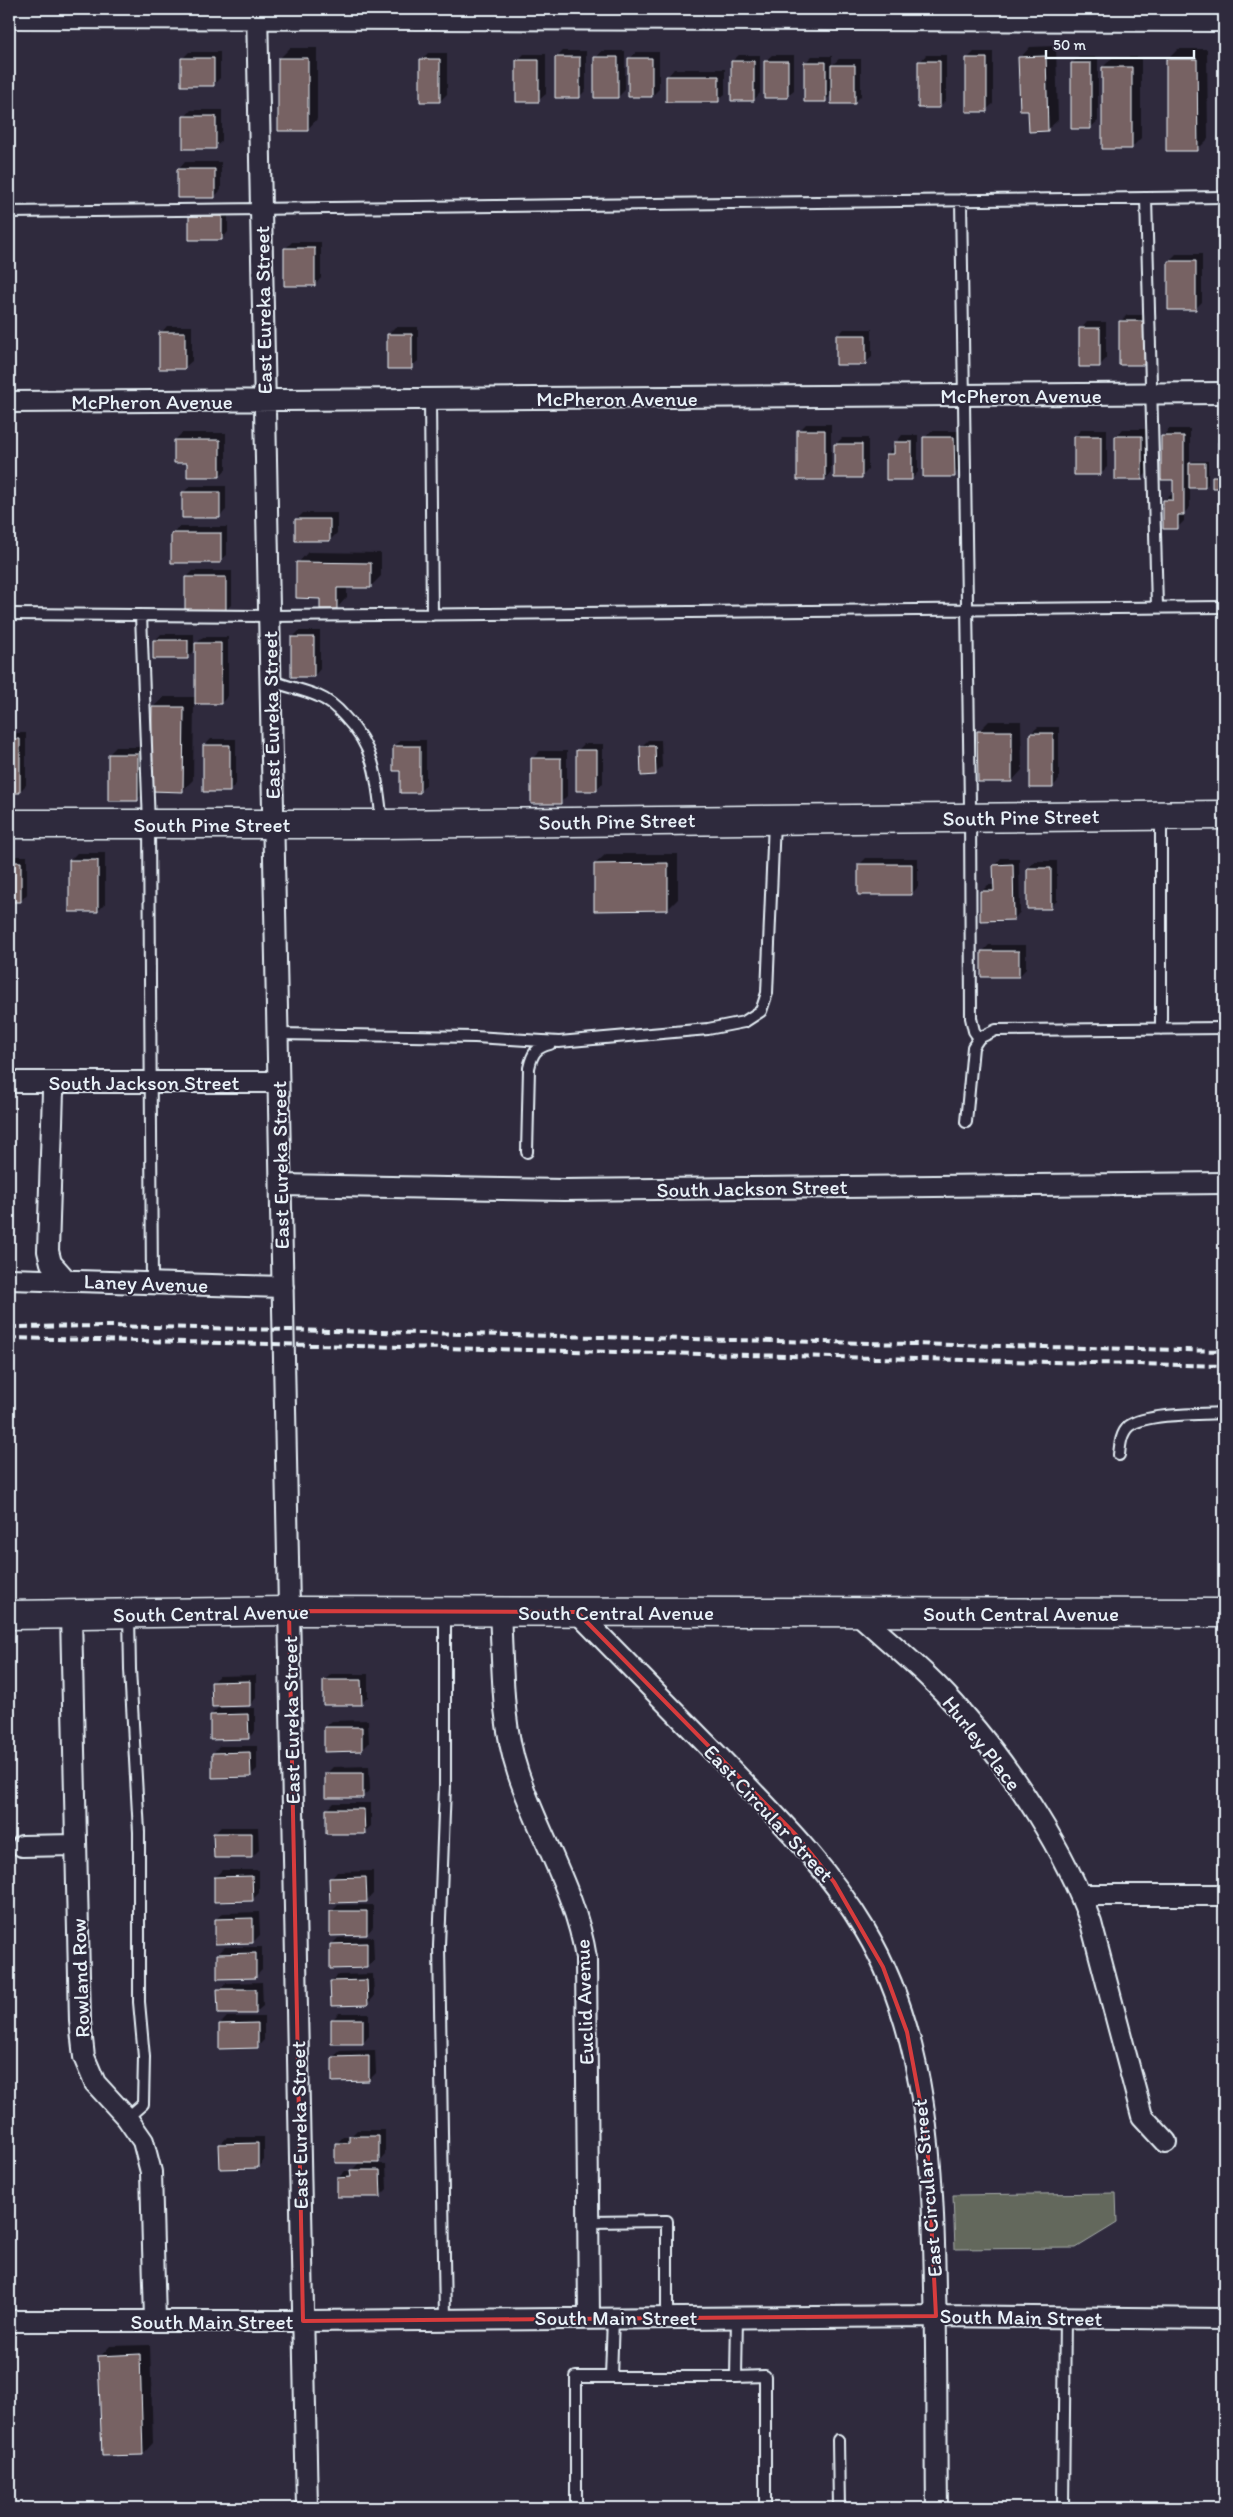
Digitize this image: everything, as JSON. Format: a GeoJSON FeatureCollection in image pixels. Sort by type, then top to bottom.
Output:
{"type":"FeatureCollection","features":[{"type":"Feature","properties":{"kind":"street"},"geometry":{"type":"LineString","coordinates":[[9,18],[257,14],[1144,15],[1224,21]]}},
{"type":"Feature","properties":{"kind":"street","name":"East Eureka Street"},"geometry":{"type":"LineString","coordinates":[[257,14],[307,2508]]}},
{"type":"Feature","properties":{"kind":"street","name":"McPheron Avenue"},"geometry":{"type":"LineString","coordinates":[[9,402],[1224,393]]}},
{"type":"Feature","properties":{"kind":"street","name":"South Pine Street"},"geometry":{"type":"LineString","coordinates":[[9,824],[382,824],[1224,815]]}},
{"type":"Feature","properties":{"kind":"street","name":"South Jackson Street"},"geometry":{"type":"LineString","coordinates":[[9,1082],[278,1082]]}},
{"type":"Feature","properties":{"kind":"street"},"geometry":{"type":"LineString","coordinates":[[59,1082],[53,1091],[48,1251],[51,1263],[66,1281]]}},
{"type":"Feature","properties":{"kind":"street","name":"South Jackson Street"},"geometry":{"type":"LineString","coordinates":[[281,1185],[564,1190],[1224,1183]]}},
{"type":"Feature","properties":{"kind":"street","name":"Laney Avenue"},"geometry":{"type":"LineString","coordinates":[[9,1279],[283,1287]]}},
{"type":"Feature","properties":{"kind":"street","name":"South Central Avenue"},"geometry":{"type":"LineString","coordinates":[[9,1615],[289,1611],[1224,1613]]}},
{"type":"Feature","properties":{"kind":"street","name":"Euclid Avenue"},"geometry":{"type":"LineString","coordinates":[[500,1612],[504,1702],[518,1771],[574,1906],[586,1958],[589,2317]]}},
{"type":"Feature","properties":{"kind":"street","name":"East Circular Street"},"geometry":{"type":"LineString","coordinates":[[576,1612],[796,1835],[834,1882],[866,1931],[898,2005],[907,2032],[917,2076],[927,2138],[932,2195],[936,2316],[937,2508]]}},
{"type":"Feature","properties":{"kind":"street","name":"Hurley Place"},"geometry":{"type":"LineString","coordinates":[[856,1612],[915,1665],[963,1713],[1035,1812],[1082,1895],[1098,1947],[1142,2116],[1166,2142]]}},
{"type":"Feature","properties":{"kind":"street","name":"Rowland Row"},"geometry":{"type":"LineString","coordinates":[[71,1615],[80,2021],[84,2057],[96,2084],[127,2118],[143,2141],[151,2172],[155,2320]]}},
{"type":"Feature","properties":{"kind":"street"},"geometry":{"type":"LineString","coordinates":[[22,1846],[75,1845]]}},
{"type":"Feature","properties":{"kind":"street"},"geometry":{"type":"LineString","coordinates":[[1082,1895],[1224,1895]]}},
{"type":"Feature","properties":{"kind":"street","name":"South Main Street"},"geometry":{"type":"LineString","coordinates":[[9,2321],[303,2321],[737,2316],[1224,2319]]}},
{"type":"Feature","properties":{"kind":"lane"},"geometry":{"type":"LineString","coordinates":[[9,212],[1224,197]]}},
{"type":"Feature","properties":{"kind":"lane"},"geometry":{"type":"LineString","coordinates":[[1146,198],[1156,607]]}},
{"type":"Feature","properties":{"kind":"lane"},"geometry":{"type":"LineString","coordinates":[[961,200],[971,1018],[974,1030],[979,1038]]}},
{"type":"Feature","properties":{"kind":"lane"},"geometry":{"type":"LineString","coordinates":[[430,399],[432,615]]}},
{"type":"Feature","properties":{"kind":"lane"},"geometry":{"type":"LineString","coordinates":[[9,614],[269,616],[1224,607]]}},
{"type":"Feature","properties":{"kind":"lane"},"geometry":{"type":"LineString","coordinates":[[141,615],[149,824],[152,1283]]}},
{"type":"Feature","properties":{"kind":"lane"},"geometry":{"type":"LineString","coordinates":[[270,680],[283,686],[319,696],[339,710],[356,728],[367,744],[373,762],[382,824]]}},
{"type":"Feature","properties":{"kind":"lane"},"geometry":{"type":"LineString","coordinates":[[1162,816],[1162,1028]]}},
{"type":"Feature","properties":{"kind":"lane"},"geometry":{"type":"LineString","coordinates":[[527,1152],[529,1068],[532,1055],[540,1046],[559,1042],[708,1028],[744,1022],[761,1011],[767,993],[774,820]]}},
{"type":"Feature","properties":{"kind":"lane"},"geometry":{"type":"LineString","coordinates":[[966,1122],[973,1047],[979,1038],[996,1030],[1224,1028]]}},
{"type":"Feature","properties":{"kind":"lane"},"geometry":{"type":"LineString","coordinates":[[278,1034],[475,1037],[559,1042]]}},
{"type":"Feature","properties":{"kind":"lane"},"geometry":{"type":"LineString","coordinates":[[1119,1455],[1121,1438],[1129,1426],[1136,1423],[1175,1415],[1224,1413]]}},
{"type":"Feature","properties":{"kind":"lane"},"geometry":{"type":"LineString","coordinates":[[445,1611],[445,1786],[439,1946],[445,2319]]}},
{"type":"Feature","properties":{"kind":"lane"},"geometry":{"type":"LineString","coordinates":[[127,2118],[144,2104],[139,2002],[139,1832],[130,1669],[129,1614]]}},
{"type":"Feature","properties":{"kind":"lane"},"geometry":{"type":"LineString","coordinates":[[588,2222],[667,2221],[667,2317]]}},
{"type":"Feature","properties":{"kind":"lane"},"geometry":{"type":"LineString","coordinates":[[736,2377],[737,2316]]}},
{"type":"Feature","properties":{"kind":"lane"},"geometry":{"type":"LineString","coordinates":[[611,2377],[613,2317]]}},
{"type":"Feature","properties":{"kind":"lane"},"geometry":{"type":"LineString","coordinates":[[1063,2508],[1066,2317]]}},
{"type":"Feature","properties":{"kind":"lane"},"geometry":{"type":"LineString","coordinates":[[576,2508],[576,2377],[765,2376],[765,2508]]}},
{"type":"Feature","properties":{"kind":"lane"},"geometry":{"type":"LineString","coordinates":[[838,2440],[839,2508]]}},
{"type":"Feature","properties":{"kind":"highlighted area"},"geometry":{"type":"Polygon","coordinates":[[[289,1611],[577,1612],[796,1835],[834,1882],[883,1967],[907,2032],[927,2138],[936,2316],[303,2321],[289,1611]]]}},
{"type":"Feature","properties":{"kind":"green space"},"geometry":{"type":"Polygon","coordinates":[[[1116,2193],[1117,2223],[1076,2248],[955,2249],[953,2195],[1116,2193]]]}},
{"type":"Feature","properties":{"kind":"building"},"geometry":{"type":"Polygon","coordinates":[[[1046,56],[1048,131],[1029,132],[1028,111],[1020,111],[1018,57],[1046,56]]]}},
{"type":"Feature","properties":{"kind":"building"},"geometry":{"type":"Polygon","coordinates":[[[555,57],[580,57],[580,98],[555,98],[555,57]]]}},
{"type":"Feature","properties":{"kind":"building"},"geometry":{"type":"Polygon","coordinates":[[[594,57],[618,57],[618,98],[594,98],[594,57]]]}},
{"type":"Feature","properties":{"kind":"building"},"geometry":{"type":"Polygon","coordinates":[[[181,58],[214,58],[214,86],[181,86],[181,58]]]}},
{"type":"Feature","properties":{"kind":"building"},"geometry":{"type":"Polygon","coordinates":[[[278,58],[308,58],[308,131],[278,131],[278,58]]]}},
{"type":"Feature","properties":{"kind":"building"},"geometry":{"type":"Polygon","coordinates":[[[628,58],[652,58],[652,97],[628,97],[628,58]]]}},
{"type":"Feature","properties":{"kind":"building"},"geometry":{"type":"Polygon","coordinates":[[[966,58],[987,58],[987,112],[966,112],[966,58]]]}},
{"type":"Feature","properties":{"kind":"building"},"geometry":{"type":"Polygon","coordinates":[[[420,59],[440,59],[440,102],[420,102],[420,59]]]}},
{"type":"Feature","properties":{"kind":"building"},"geometry":{"type":"Polygon","coordinates":[[[1166,59],[1197,59],[1198,151],[1166,151],[1166,59]]]}},
{"type":"Feature","properties":{"kind":"building"},"geometry":{"type":"Polygon","coordinates":[[[516,60],[539,60],[539,102],[516,102],[516,60]]]}},
{"type":"Feature","properties":{"kind":"building"},"geometry":{"type":"Polygon","coordinates":[[[731,61],[754,61],[754,101],[731,101],[731,61]]]}},
{"type":"Feature","properties":{"kind":"building"},"geometry":{"type":"Polygon","coordinates":[[[764,61],[788,61],[788,98],[764,98],[764,61]]]}},
{"type":"Feature","properties":{"kind":"building"},"geometry":{"type":"Polygon","coordinates":[[[918,61],[940,61],[940,108],[918,108],[918,61]]]}},
{"type":"Feature","properties":{"kind":"building"},"geometry":{"type":"Polygon","coordinates":[[[804,62],[826,62],[826,102],[804,102],[804,62]]]}},
{"type":"Feature","properties":{"kind":"building"},"geometry":{"type":"Polygon","coordinates":[[[1071,63],[1091,63],[1091,129],[1071,129],[1071,63]]]}},
{"type":"Feature","properties":{"kind":"building"},"geometry":{"type":"Polygon","coordinates":[[[831,65],[855,65],[855,104],[831,104],[831,65]]]}},
{"type":"Feature","properties":{"kind":"building"},"geometry":{"type":"Polygon","coordinates":[[[1102,67],[1132,67],[1132,149],[1102,149],[1102,67]]]}},
{"type":"Feature","properties":{"kind":"building"},"geometry":{"type":"Polygon","coordinates":[[[666,76],[719,76],[719,102],[666,102],[666,76]]]}},
{"type":"Feature","properties":{"kind":"building"},"geometry":{"type":"Polygon","coordinates":[[[183,116],[216,116],[216,149],[183,149],[183,116]]]}},
{"type":"Feature","properties":{"kind":"building"},"geometry":{"type":"Polygon","coordinates":[[[177,169],[215,169],[215,198],[177,198],[177,169]]]}},
{"type":"Feature","properties":{"kind":"building"},"geometry":{"type":"Polygon","coordinates":[[[189,216],[222,216],[222,240],[189,240],[189,216]]]}},
{"type":"Feature","properties":{"kind":"building"},"geometry":{"type":"Polygon","coordinates":[[[284,248],[315,248],[315,286],[284,286],[284,248]]]}},
{"type":"Feature","properties":{"kind":"building"},"geometry":{"type":"Polygon","coordinates":[[[1168,261],[1196,261],[1196,310],[1168,310],[1168,261]]]}},
{"type":"Feature","properties":{"kind":"building"},"geometry":{"type":"Polygon","coordinates":[[[1224,310],[1224,361],[1223,361],[1224,310]]]}},
{"type":"Feature","properties":{"kind":"building"},"geometry":{"type":"Polygon","coordinates":[[[1119,321],[1147,321],[1147,365],[1119,365],[1119,321]]]}},
{"type":"Feature","properties":{"kind":"building"},"geometry":{"type":"Polygon","coordinates":[[[1079,328],[1100,328],[1100,367],[1079,367],[1079,328]]]}},
{"type":"Feature","properties":{"kind":"building"},"geometry":{"type":"Polygon","coordinates":[[[159,332],[185,332],[185,369],[159,369],[159,332]]]}},
{"type":"Feature","properties":{"kind":"building"},"geometry":{"type":"Polygon","coordinates":[[[387,334],[412,334],[412,369],[387,369],[387,334]]]}},
{"type":"Feature","properties":{"kind":"building"},"geometry":{"type":"Polygon","coordinates":[[[836,335],[866,335],[866,365],[836,365],[836,335]]]}},
{"type":"Feature","properties":{"kind":"building"},"geometry":{"type":"Polygon","coordinates":[[[797,430],[825,430],[825,480],[797,480],[797,430]]]}},
{"type":"Feature","properties":{"kind":"building"},"geometry":{"type":"Polygon","coordinates":[[[1074,436],[1101,436],[1101,475],[1074,475],[1074,436]]]}},
{"type":"Feature","properties":{"kind":"building"},"geometry":{"type":"Polygon","coordinates":[[[1115,436],[1142,436],[1142,480],[1115,480],[1115,436]]]}},
{"type":"Feature","properties":{"kind":"building"},"geometry":{"type":"Polygon","coordinates":[[[1161,436],[1184,436],[1184,515],[1178,515],[1178,529],[1163,529],[1163,500],[1173,500],[1173,480],[1161,480],[1161,436]]]}},
{"type":"Feature","properties":{"kind":"building"},"geometry":{"type":"Polygon","coordinates":[[[923,437],[954,437],[955,477],[923,477],[923,437]]]}},
{"type":"Feature","properties":{"kind":"building"},"geometry":{"type":"Polygon","coordinates":[[[174,440],[220,440],[220,477],[187,477],[187,463],[174,463],[174,440]]]}},
{"type":"Feature","properties":{"kind":"building"},"geometry":{"type":"Polygon","coordinates":[[[894,442],[912,442],[912,480],[886,480],[886,454],[894,454],[894,442]]]}},
{"type":"Feature","properties":{"kind":"building"},"geometry":{"type":"Polygon","coordinates":[[[1218,442],[1224,442],[1224,469],[1218,469],[1218,442]]]}},
{"type":"Feature","properties":{"kind":"building"},"geometry":{"type":"Polygon","coordinates":[[[834,444],[862,444],[862,478],[834,478],[834,444]]]}},
{"type":"Feature","properties":{"kind":"building"},"geometry":{"type":"Polygon","coordinates":[[[1189,463],[1205,463],[1205,488],[1189,488],[1189,463]]]}},
{"type":"Feature","properties":{"kind":"building"},"geometry":{"type":"Polygon","coordinates":[[[1212,476],[1224,476],[1224,488],[1212,488],[1212,476]]]}},
{"type":"Feature","properties":{"kind":"building"},"geometry":{"type":"Polygon","coordinates":[[[182,492],[220,492],[220,518],[182,518],[182,492]]]}},
{"type":"Feature","properties":{"kind":"building"},"geometry":{"type":"Polygon","coordinates":[[[295,519],[330,519],[330,541],[295,541],[295,519]]]}},
{"type":"Feature","properties":{"kind":"building"},"geometry":{"type":"Polygon","coordinates":[[[171,533],[221,533],[221,563],[171,563],[171,533]]]}},
{"type":"Feature","properties":{"kind":"building"},"geometry":{"type":"Polygon","coordinates":[[[296,562],[371,563],[371,588],[337,588],[337,609],[320,609],[320,599],[296,598],[296,562]]]}},
{"type":"Feature","properties":{"kind":"building"},"geometry":{"type":"Polygon","coordinates":[[[185,577],[226,577],[226,612],[185,612],[185,577]]]}},
{"type":"Feature","properties":{"kind":"building"},"geometry":{"type":"Polygon","coordinates":[[[291,637],[314,637],[314,677],[291,677],[291,637]]]}},
{"type":"Feature","properties":{"kind":"building"},"geometry":{"type":"Polygon","coordinates":[[[153,640],[188,640],[188,659],[153,659],[153,640]]]}},
{"type":"Feature","properties":{"kind":"building"},"geometry":{"type":"Polygon","coordinates":[[[195,643],[221,643],[221,704],[195,704],[195,643]]]}},
{"type":"Feature","properties":{"kind":"building"},"geometry":{"type":"Polygon","coordinates":[[[152,707],[184,707],[183,792],[151,791],[152,707]]]}},
{"type":"Feature","properties":{"kind":"building"},"geometry":{"type":"Polygon","coordinates":[[[977,731],[1012,731],[1012,782],[978,782],[977,731]]]}},
{"type":"Feature","properties":{"kind":"building"},"geometry":{"type":"Polygon","coordinates":[[[1030,733],[1053,733],[1053,788],[1030,788],[1030,733]]]}},
{"type":"Feature","properties":{"kind":"building"},"geometry":{"type":"Polygon","coordinates":[[[9,739],[20,739],[20,793],[9,793],[9,739]]]}},
{"type":"Feature","properties":{"kind":"building"},"geometry":{"type":"Polygon","coordinates":[[[203,745],[230,745],[230,792],[203,792],[203,745]]]}},
{"type":"Feature","properties":{"kind":"building"},"geometry":{"type":"Polygon","coordinates":[[[393,746],[420,746],[420,793],[400,793],[400,771],[393,771],[393,746]]]}},
{"type":"Feature","properties":{"kind":"building"},"geometry":{"type":"Polygon","coordinates":[[[640,746],[655,746],[656,775],[641,776],[640,746]]]}},
{"type":"Feature","properties":{"kind":"building"},"geometry":{"type":"Polygon","coordinates":[[[576,750],[597,750],[597,791],[576,791],[576,750]]]}},
{"type":"Feature","properties":{"kind":"building"},"geometry":{"type":"Polygon","coordinates":[[[108,754],[138,754],[138,801],[108,801],[108,754]]]}},
{"type":"Feature","properties":{"kind":"building"},"geometry":{"type":"Polygon","coordinates":[[[531,758],[561,758],[561,804],[531,804],[531,758]]]}},
{"type":"Feature","properties":{"kind":"building"},"geometry":{"type":"Polygon","coordinates":[[[69,860],[98,860],[98,912],[69,912],[69,860]]]}},
{"type":"Feature","properties":{"kind":"building"},"geometry":{"type":"Polygon","coordinates":[[[9,862],[21,862],[21,902],[9,902],[9,862]]]}},
{"type":"Feature","properties":{"kind":"building"},"geometry":{"type":"Polygon","coordinates":[[[668,863],[668,910],[594,911],[594,864],[668,863]]]}},
{"type":"Feature","properties":{"kind":"building"},"geometry":{"type":"Polygon","coordinates":[[[858,864],[912,864],[912,895],[858,895],[858,864]]]}},
{"type":"Feature","properties":{"kind":"building"},"geometry":{"type":"Polygon","coordinates":[[[1013,864],[1014,920],[980,921],[980,891],[994,891],[993,865],[1013,864]]]}},
{"type":"Feature","properties":{"kind":"building"},"geometry":{"type":"Polygon","coordinates":[[[1027,868],[1051,868],[1051,909],[1027,909],[1027,868]]]}},
{"type":"Feature","properties":{"kind":"building"},"geometry":{"type":"Polygon","coordinates":[[[981,951],[1019,951],[1019,977],[981,977],[981,951]]]}},
{"type":"Feature","properties":{"kind":"building"},"geometry":{"type":"Polygon","coordinates":[[[323,1680],[361,1680],[362,1705],[323,1705],[323,1680]]]}},
{"type":"Feature","properties":{"kind":"building"},"geometry":{"type":"Polygon","coordinates":[[[250,1681],[250,1706],[212,1707],[211,1682],[250,1681]]]}},
{"type":"Feature","properties":{"kind":"building"},"geometry":{"type":"Polygon","coordinates":[[[248,1714],[249,1739],[210,1740],[210,1715],[248,1714]]]}},
{"type":"Feature","properties":{"kind":"building"},"geometry":{"type":"Polygon","coordinates":[[[324,1727],[362,1727],[362,1751],[324,1752],[324,1727]]]}},
{"type":"Feature","properties":{"kind":"building"},"geometry":{"type":"Polygon","coordinates":[[[250,1752],[251,1777],[212,1778],[212,1753],[250,1752]]]}},
{"type":"Feature","properties":{"kind":"building"},"geometry":{"type":"Polygon","coordinates":[[[325,1773],[363,1773],[363,1798],[325,1798],[325,1773]]]}},
{"type":"Feature","properties":{"kind":"building"},"geometry":{"type":"Polygon","coordinates":[[[326,1809],[364,1809],[365,1834],[326,1834],[326,1809]]]}},
{"type":"Feature","properties":{"kind":"building"},"geometry":{"type":"Polygon","coordinates":[[[213,1833],[252,1833],[252,1858],[214,1858],[213,1833]]]}},
{"type":"Feature","properties":{"kind":"building"},"geometry":{"type":"Polygon","coordinates":[[[252,1876],[253,1901],[214,1902],[214,1877],[252,1876]]]}},
{"type":"Feature","properties":{"kind":"building"},"geometry":{"type":"Polygon","coordinates":[[[366,1877],[367,1902],[330,1903],[329,1878],[366,1877]]]}},
{"type":"Feature","properties":{"kind":"building"},"geometry":{"type":"Polygon","coordinates":[[[330,1911],[367,1911],[367,1935],[330,1936],[330,1911]]]}},
{"type":"Feature","properties":{"kind":"building"},"geometry":{"type":"Polygon","coordinates":[[[253,1918],[253,1943],[215,1944],[215,1919],[253,1918]]]}},
{"type":"Feature","properties":{"kind":"building"},"geometry":{"type":"Polygon","coordinates":[[[367,1943],[367,1968],[330,1969],[330,1944],[367,1943]]]}},
{"type":"Feature","properties":{"kind":"building"},"geometry":{"type":"Polygon","coordinates":[[[256,1953],[256,1978],[217,1979],[217,1954],[256,1953]]]}},
{"type":"Feature","properties":{"kind":"building"},"geometry":{"type":"Polygon","coordinates":[[[367,1980],[368,2005],[331,2006],[330,1981],[367,1980]]]}},
{"type":"Feature","properties":{"kind":"building"},"geometry":{"type":"Polygon","coordinates":[[[217,1989],[256,1989],[256,2014],[218,2014],[217,1989]]]}},
{"type":"Feature","properties":{"kind":"building"},"geometry":{"type":"Polygon","coordinates":[[[331,2019],[363,2019],[363,2044],[331,2044],[331,2019]]]}},
{"type":"Feature","properties":{"kind":"building"},"geometry":{"type":"Polygon","coordinates":[[[258,2023],[258,2048],[219,2049],[219,2024],[258,2023]]]}},
{"type":"Feature","properties":{"kind":"building"},"geometry":{"type":"Polygon","coordinates":[[[369,2056],[369,2081],[332,2082],[332,2057],[369,2056]]]}},
{"type":"Feature","properties":{"kind":"building"},"geometry":{"type":"Polygon","coordinates":[[[349,2136],[379,2136],[379,2163],[335,2163],[335,2143],[349,2143],[349,2136]]]}},
{"type":"Feature","properties":{"kind":"building"},"geometry":{"type":"Polygon","coordinates":[[[258,2143],[258,2168],[220,2169],[219,2144],[258,2143]]]}},
{"type":"Feature","properties":{"kind":"building"},"geometry":{"type":"Polygon","coordinates":[[[350,2170],[380,2170],[381,2197],[337,2197],[337,2178],[351,2177],[350,2170]]]}},
{"type":"Feature","properties":{"kind":"building"},"geometry":{"type":"Polygon","coordinates":[[[140,2354],[143,2455],[102,2456],[98,2356],[140,2354]]]}},
{"type":"Feature","properties":{"kind":"railway"},"geometry":{"type":"LineString","coordinates":[[9,1327],[109,1326],[1224,1351]]}},
{"type":"Feature","properties":{"kind":"railway"},"geometry":{"type":"LineString","coordinates":[[9,1338],[1224,1366]]}}]}
